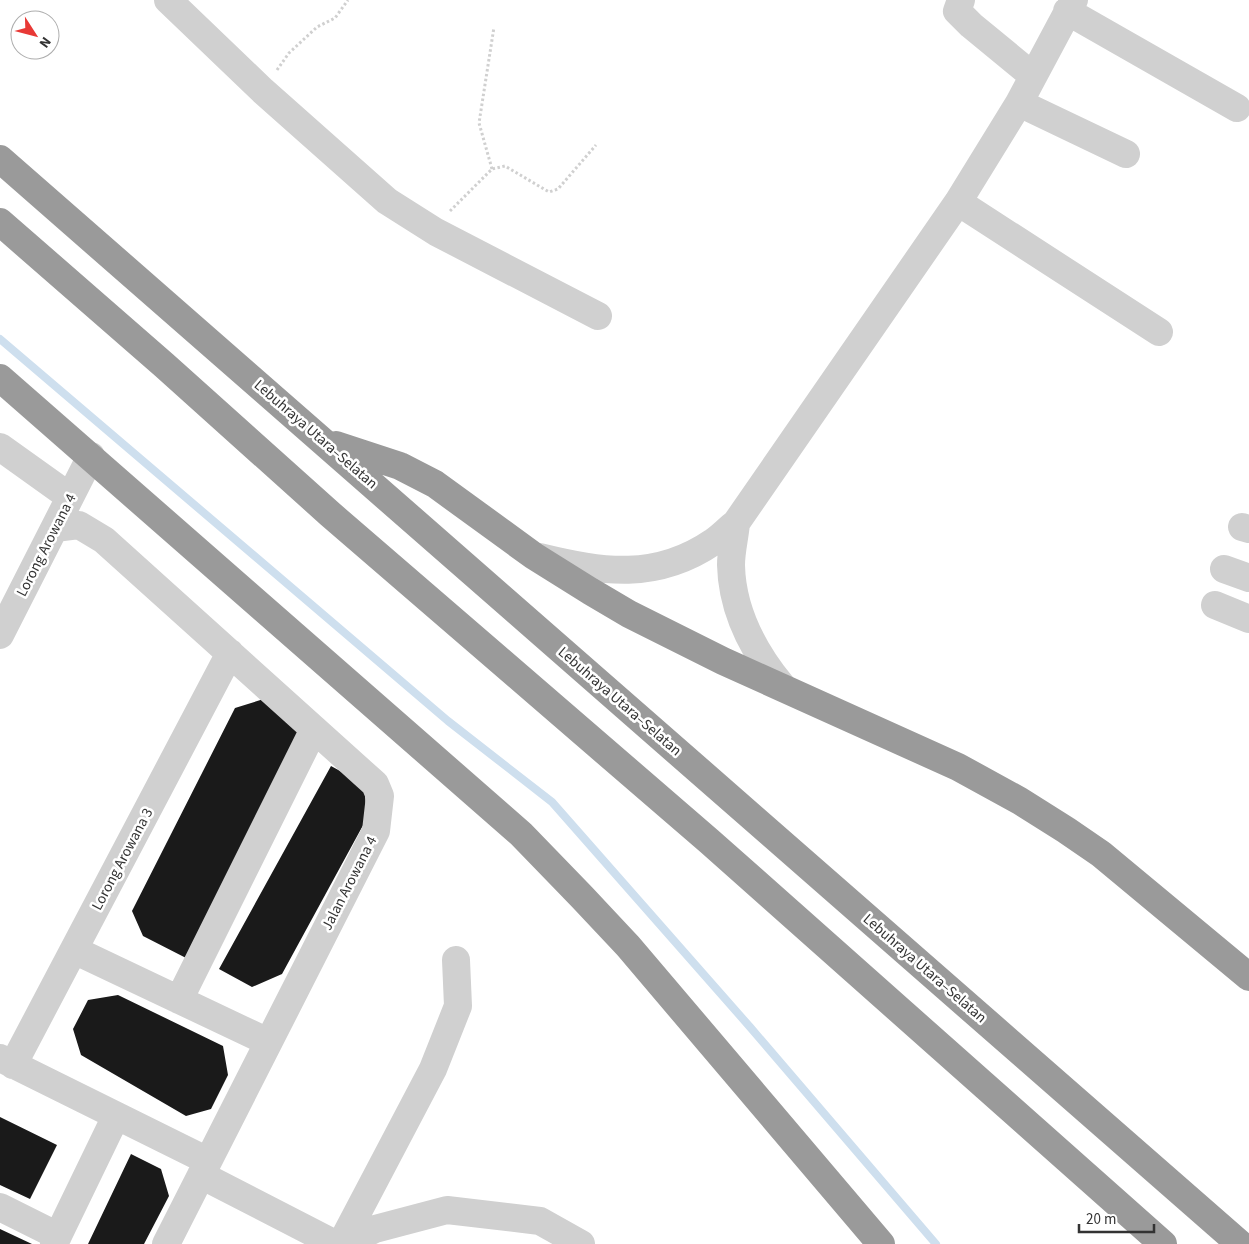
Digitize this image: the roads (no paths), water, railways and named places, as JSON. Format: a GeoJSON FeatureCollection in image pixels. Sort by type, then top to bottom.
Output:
{"type":"FeatureCollection","features":[{"type":"Feature","properties":{"kind":"highway","name":"Lebuhraya Utara–Selatan"},"geometry":{"type":"LineString","coordinates":[[0,159],[1240,1244]]}},
{"type":"Feature","properties":{"kind":"highway"},"geometry":{"type":"LineString","coordinates":[[0,222],[164,365],[330,514],[695,828],[1164,1244]]}},
{"type":"Feature","properties":{"kind":"highway"},"geometry":{"type":"LineString","coordinates":[[0,232],[36,254]]}},
{"type":"Feature","properties":{"kind":"highway"},"geometry":{"type":"LineString","coordinates":[[0,378],[478,796],[538,851],[628,946],[881,1244]]}},
{"type":"Feature","properties":{"kind":"highway"},"geometry":{"type":"LineString","coordinates":[[325,442],[400,466],[436,484],[534,556],[629,614],[723,661],[958,767],[1020,801],[1066,830],[1116,866],[1249,977]]}},
{"type":"Feature","properties":{"kind":"street"},"geometry":{"type":"LineString","coordinates":[[168,0],[263,91],[387,201],[436,232],[598,316]]}},
{"type":"Feature","properties":{"kind":"street"},"geometry":{"type":"LineString","coordinates":[[961,0],[957,11],[971,25],[1034,76]]}},
{"type":"Feature","properties":{"kind":"street"},"geometry":{"type":"LineString","coordinates":[[534,556],[601,570],[632,571],[663,565],[690,555],[713,542],[736,523],[958,202],[1019,103],[1071,6],[1237,108]]}},
{"type":"Feature","properties":{"kind":"street"},"geometry":{"type":"LineString","coordinates":[[1019,103],[1126,154]]}},
{"type":"Feature","properties":{"kind":"street"},"geometry":{"type":"LineString","coordinates":[[958,202],[1159,332]]}},
{"type":"Feature","properties":{"kind":"street"},"geometry":{"type":"LineString","coordinates":[[0,447],[70,497]]}},
{"type":"Feature","properties":{"kind":"street","name":"Lorong Arowana 4"},"geometry":{"type":"LineString","coordinates":[[0,635],[91,456]]}},
{"type":"Feature","properties":{"kind":"street"},"geometry":{"type":"LineString","coordinates":[[736,523],[731,564],[734,591],[742,622],[754,648],[782,686]]}},
{"type":"Feature","properties":{"kind":"street","name":"Jalan Arowana 4"},"geometry":{"type":"LineString","coordinates":[[55,528],[79,525],[104,540],[375,784],[380,796],[376,832],[166,1244]]}},
{"type":"Feature","properties":{"kind":"street"},"geometry":{"type":"LineString","coordinates":[[1214,606],[1249,619]]}},
{"type":"Feature","properties":{"kind":"street","name":"Lorong Arowana 3"},"geometry":{"type":"LineString","coordinates":[[6,1062],[74,950],[230,653]]}},
{"type":"Feature","properties":{"kind":"street"},"geometry":{"type":"LineString","coordinates":[[179,1000],[314,729]]}},
{"type":"Feature","properties":{"kind":"street"},"geometry":{"type":"LineString","coordinates":[[74,950],[268,1042]]}},
{"type":"Feature","properties":{"kind":"street"},"geometry":{"type":"LineString","coordinates":[[342,1244],[433,1069],[458,1006],[456,960]]}},
{"type":"Feature","properties":{"kind":"street"},"geometry":{"type":"LineString","coordinates":[[6,1062],[116,1116],[335,1244]]}},
{"type":"Feature","properties":{"kind":"street"},"geometry":{"type":"LineString","coordinates":[[0,1207],[56,1240],[116,1116]]}},
{"type":"Feature","properties":{"kind":"street"},"geometry":{"type":"LineString","coordinates":[[342,1244],[375,1229],[447,1210],[540,1221],[581,1244]]}},
{"type":"Feature","properties":{"kind":"waterway"},"geometry":{"type":"LineString","coordinates":[[0,339],[448,721],[552,802],[750,1027],[936,1244]]}}]}
